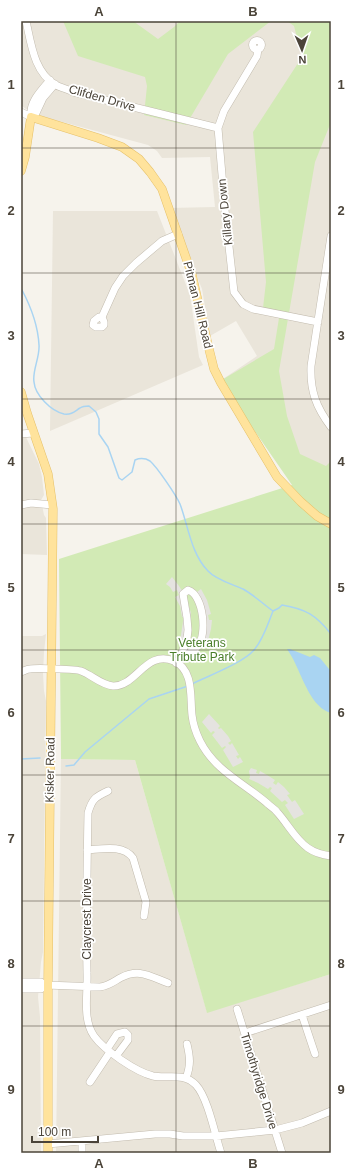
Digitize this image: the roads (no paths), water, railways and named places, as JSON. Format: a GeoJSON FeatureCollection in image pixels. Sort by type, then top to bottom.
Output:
{"type":"FeatureCollection","features":[{"type":"Feature","properties":{"kind":"main road"},"geometry":{"type":"LineString","coordinates":[[22,167],[31,117]]}},
{"type":"Feature","properties":{"kind":"main road","name":"Pitman Hill Road"},"geometry":{"type":"LineString","coordinates":[[31,117],[122,147],[139,159],[150,172],[162,189],[192,275],[214,369],[221,383],[277,477],[300,502],[316,516],[331,524]]}},
{"type":"Feature","properties":{"kind":"main road","name":"Kisker Road"},"geometry":{"type":"LineString","coordinates":[[21,392],[48,474],[51,670],[47,985],[48,1153]]}},
{"type":"Feature","properties":{"kind":"street","name":"Clifden Drive"},"geometry":{"type":"LineString","coordinates":[[26,21],[36,61],[53,82],[73,92],[218,128]]}},
{"type":"Feature","properties":{"kind":"street","name":"Killary Down"},"geometry":{"type":"LineString","coordinates":[[258,49],[256,56],[224,111],[218,128],[222,187],[234,292],[243,304],[252,310],[318,322]]}},
{"type":"Feature","properties":{"kind":"street"},"geometry":{"type":"LineString","coordinates":[[31,117],[36,113],[38,100],[53,82]]}},
{"type":"Feature","properties":{"kind":"street","name":"Pitman Hill Road"},"geometry":{"type":"LineString","coordinates":[[21,112],[31,117]]}},
{"type":"Feature","properties":{"kind":"street"},"geometry":{"type":"LineString","coordinates":[[102,317],[115,288],[123,276],[162,241],[178,234]]}},
{"type":"Feature","properties":{"kind":"street"},"geometry":{"type":"LineString","coordinates":[[331,236],[311,366],[311,385],[316,404],[331,427]]}},
{"type":"Feature","properties":{"kind":"street"},"geometry":{"type":"LineString","coordinates":[[21,434],[33,432]]}},
{"type":"Feature","properties":{"kind":"street"},"geometry":{"type":"LineString","coordinates":[[23,505],[43,508],[49,505]]}},
{"type":"Feature","properties":{"kind":"street"},"geometry":{"type":"LineString","coordinates":[[21,672],[30,669],[78,670],[105,684],[114,686],[126,682],[149,663],[157,660],[178,660],[199,645],[203,629],[203,617],[198,602],[194,594],[188,590],[183,594],[187,618],[187,639],[178,660]]}},
{"type":"Feature","properties":{"kind":"street"},"geometry":{"type":"LineString","coordinates":[[178,660],[187,673],[190,686],[194,727],[206,752],[223,772],[248,788],[276,810],[297,839],[304,845],[318,853],[331,856]]}},
{"type":"Feature","properties":{"kind":"street","name":"Claycrest Drive"},"geometry":{"type":"LineString","coordinates":[[108,791],[98,796],[91,802],[88,813],[87,1007],[89,1025],[94,1036],[111,1052],[139,1071],[148,1075],[186,1078]]}},
{"type":"Feature","properties":{"kind":"street"},"geometry":{"type":"LineString","coordinates":[[87,850],[119,849],[130,854],[133,858],[146,902],[144,916]]}},
{"type":"Feature","properties":{"kind":"street"},"geometry":{"type":"LineString","coordinates":[[21,982],[41,982],[47,985],[107,986],[126,975],[140,972],[168,983]]}},
{"type":"Feature","properties":{"kind":"street"},"geometry":{"type":"LineString","coordinates":[[21,989],[41,989],[47,985]]}},
{"type":"Feature","properties":{"kind":"street"},"geometry":{"type":"LineString","coordinates":[[245,1033],[331,1006]]}},
{"type":"Feature","properties":{"kind":"street","name":"Timothyridge Drive"},"geometry":{"type":"LineString","coordinates":[[237,1009],[282,1153]]}},
{"type":"Feature","properties":{"kind":"street"},"geometry":{"type":"LineString","coordinates":[[302,1015],[315,1054]]}},
{"type":"Feature","properties":{"kind":"street"},"geometry":{"type":"LineString","coordinates":[[187,1044],[190,1069],[186,1078],[196,1084],[203,1095],[220,1153]]}},
{"type":"Feature","properties":{"kind":"street"},"geometry":{"type":"LineString","coordinates":[[90,1082],[111,1052]]}},
{"type":"Feature","properties":{"kind":"street"},"geometry":{"type":"LineString","coordinates":[[48,1144],[155,1134],[216,1136],[275,1130],[302,1123],[331,1111]]}},
{"type":"Feature","properties":{"kind":"street"},"geometry":{"type":"LineString","coordinates":[[82,1141],[82,1153]]}},
{"type":"Feature","properties":{"kind":"water"},"geometry":{"type":"Polygon","coordinates":[[[287,649],[310,657],[314,655],[320,658],[331,670],[331,713],[324,710],[313,699],[287,649]]]}},
{"type":"Feature","properties":{"kind":"waterway"},"geometry":{"type":"LineString","coordinates":[[22,290],[36,324],[39,350],[34,373],[34,382],[37,392],[44,402],[54,410],[64,414],[71,413],[83,406],[89,406],[96,412],[99,419],[99,434],[108,447],[119,478],[122,480],[132,472],[135,460],[146,459],[150,461],[175,494],[180,504],[194,548],[202,564],[215,577],[247,591],[273,611]]}},
{"type":"Feature","properties":{"kind":"waterway"},"geometry":{"type":"LineString","coordinates":[[192,684],[225,669],[249,655],[260,642],[273,611],[282,605],[310,614],[331,634]]}},
{"type":"Feature","properties":{"kind":"waterway"},"geometry":{"type":"LineString","coordinates":[[66,766],[74,765],[85,752],[149,699],[188,686]]}},
{"type":"Feature","properties":{"kind":"waterway"},"geometry":{"type":"LineString","coordinates":[[21,759],[40,758]]}},
{"type":"Feature","properties":{"kind":"park label","name":"Veterans Tribute Park"},"geometry":{"type":"Point","coordinates":[202,650]}}]}
